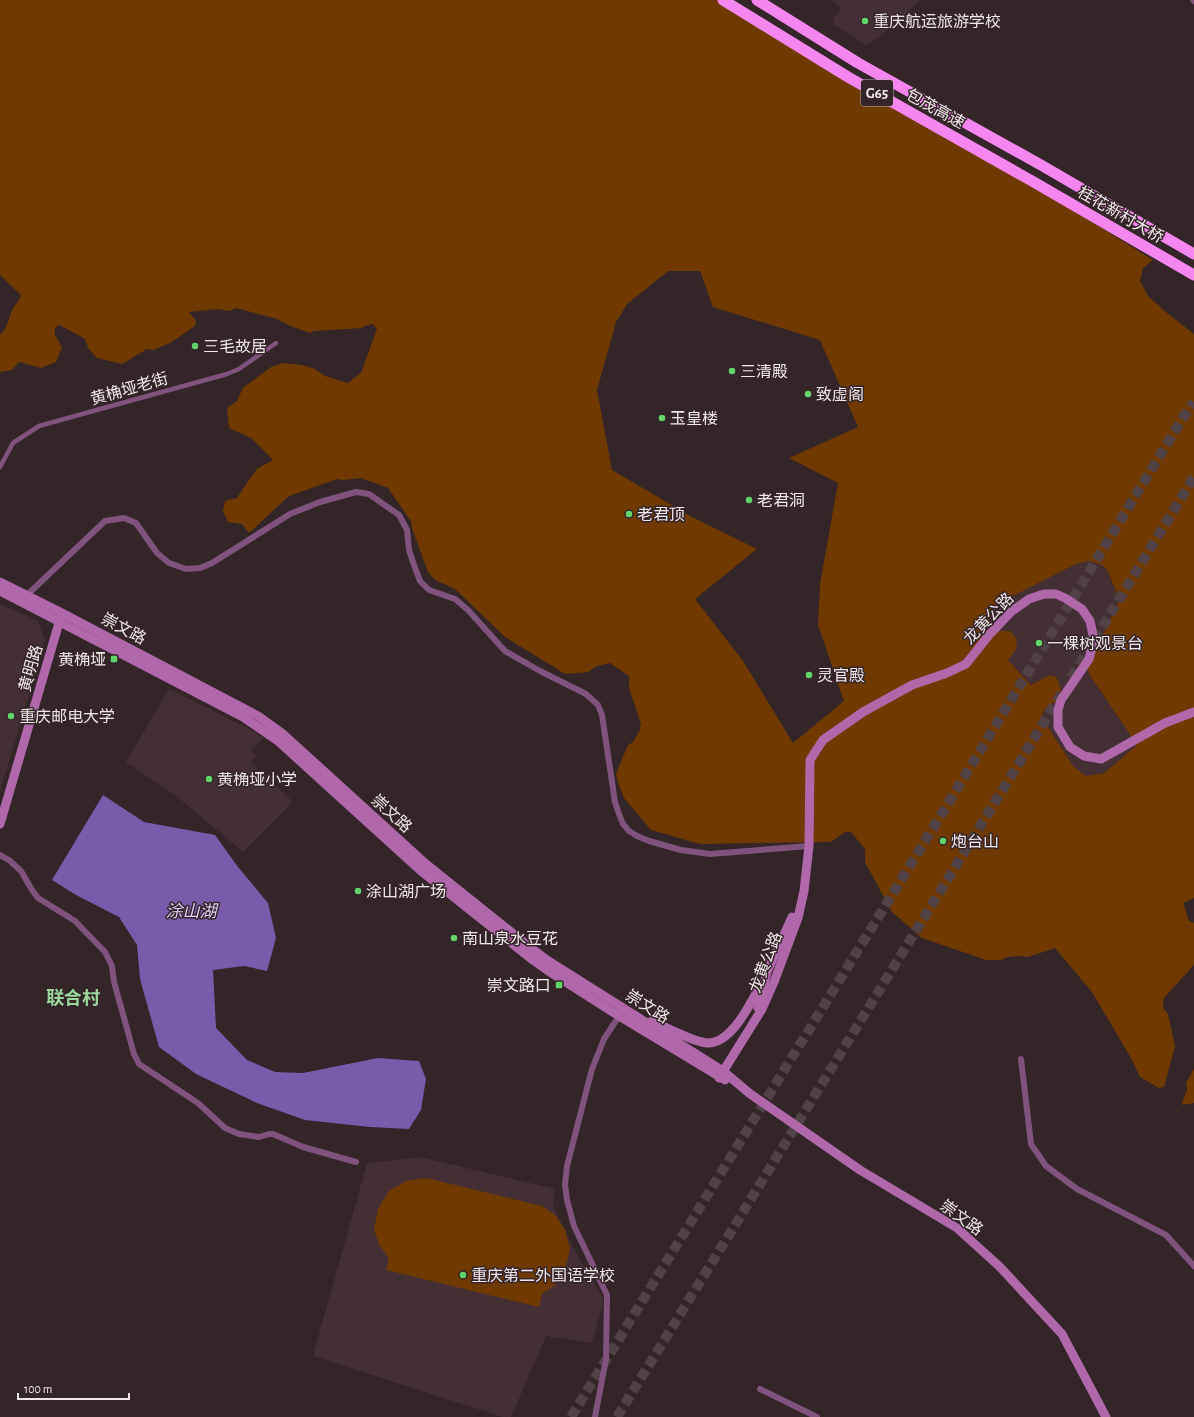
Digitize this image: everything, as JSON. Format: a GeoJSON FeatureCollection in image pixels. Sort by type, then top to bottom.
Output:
{"type":"FeatureCollection","features":[{"type":"Feature","properties":{"kind":"highway","name":"包茂高速"},"geometry":{"type":"LineString","coordinates":[[723,0],[848,77],[1032,181]]}},
{"type":"Feature","properties":{"kind":"highway","name":"包茂高速"},"geometry":{"type":"LineString","coordinates":[[757,0],[858,63],[1041,165]]}},
{"type":"Feature","properties":{"kind":"highway","name":"桂花新村大桥"},"geometry":{"type":"LineString","coordinates":[[1041,165],[1194,254]]}},
{"type":"Feature","properties":{"kind":"highway","name":"桂花新村大桥"},"geometry":{"type":"LineString","coordinates":[[1032,181],[1194,275]]}},
{"type":"Feature","properties":{"kind":"main road","name":"崇文路"},"geometry":{"type":"LineString","coordinates":[[0,582],[28,595],[61,617],[243,717],[267,732],[421,871],[540,965],[621,1012],[719,1073],[860,1170],[958,1228],[1000,1267],[1062,1334],[1106,1417]]}},
{"type":"Feature","properties":{"kind":"main road","name":"崇文路"},"geometry":{"type":"LineString","coordinates":[[0,591],[61,617]]}},
{"type":"Feature","properties":{"kind":"main road","name":"龙黄公路"},"geometry":{"type":"LineString","coordinates":[[719,1073],[762,1009],[779,970],[790,932],[803,900],[809,846],[810,760],[823,740],[863,712],[912,685],[947,674],[966,664],[989,635],[1012,611],[1029,599],[1044,594],[1056,594],[1082,609],[1090,621],[1094,640],[1089,659],[1061,700],[1058,710],[1058,727],[1070,747],[1084,756],[1101,759],[1165,723],[1194,712]]}},
{"type":"Feature","properties":{"kind":"main road","name":"黄明路"},"geometry":{"type":"LineString","coordinates":[[0,824],[61,617]]}},
{"type":"Feature","properties":{"kind":"main road","name":"龙黄公路"},"geometry":{"type":"LineString","coordinates":[[719,1073],[758,1008],[767,972],[790,932]]}},
{"type":"Feature","properties":{"kind":"main road"},"geometry":{"type":"LineString","coordinates":[[767,972],[768,977],[771,978],[779,970]]}},
{"type":"Feature","properties":{"kind":"main road"},"geometry":{"type":"LineString","coordinates":[[621,1012],[698,1041],[706,1043],[715,1042],[721,1040],[728,1034],[739,1021],[749,1006],[767,972]]}},
{"type":"Feature","properties":{"kind":"street","name":"黄桷垭老街"},"geometry":{"type":"LineString","coordinates":[[0,467],[3,454],[13,442],[39,426],[227,374],[239,369],[276,343]]}},
{"type":"Feature","properties":{"kind":"street"},"geometry":{"type":"LineString","coordinates":[[28,595],[105,521],[124,518],[136,523],[157,554],[169,563],[186,569],[200,568],[290,514],[320,502],[356,492],[369,494],[399,515],[407,530],[409,550],[420,581],[429,590],[455,599],[468,610],[505,651],[540,671],[586,694],[598,705],[602,715],[615,802],[623,824],[629,831],[649,841],[681,850],[710,854],[809,846]]}},
{"type":"Feature","properties":{"kind":"street"},"geometry":{"type":"LineString","coordinates":[[0,855],[9,860],[21,871],[38,898],[75,921],[105,952],[112,966],[114,982],[134,1054],[139,1064],[198,1103],[225,1128],[239,1134],[259,1137],[273,1134],[303,1147],[356,1162]]}},
{"type":"Feature","properties":{"kind":"street"},"geometry":{"type":"LineString","coordinates":[[595,1417],[606,1359],[608,1295],[574,1226],[567,1200],[565,1185],[567,1166],[594,1064],[604,1039],[621,1012]]}},
{"type":"Feature","properties":{"kind":"street"},"geometry":{"type":"LineString","coordinates":[[1021,1059],[1032,1144],[1046,1166],[1077,1189],[1166,1235],[1194,1266]]}},
{"type":"Feature","properties":{"kind":"street"},"geometry":{"type":"LineString","coordinates":[[760,1389],[817,1417]]}},
{"type":"Feature","properties":{"kind":"shaded area"},"geometry":{"type":"Polygon","coordinates":[[[0,0],[720,0],[994,161],[1153,260],[1143,268],[1140,281],[1148,296],[1194,334],[1194,898],[1183,903],[1189,921],[1194,923],[1194,965],[1164,998],[1164,1009],[1168,1014],[1175,1046],[1164,1087],[1159,1088],[1140,1077],[1131,1058],[1092,992],[1055,948],[1028,957],[1017,956],[1008,957],[1001,960],[986,960],[922,938],[892,912],[865,862],[865,849],[851,832],[845,832],[831,842],[700,844],[651,830],[624,798],[616,774],[628,745],[633,742],[640,730],[641,724],[629,688],[629,676],[610,663],[597,666],[588,672],[565,674],[505,637],[455,589],[435,580],[428,572],[412,528],[411,521],[388,488],[361,478],[343,480],[337,479],[289,496],[249,533],[242,524],[228,522],[223,511],[225,501],[237,498],[257,469],[273,460],[251,438],[229,428],[227,408],[237,401],[243,388],[271,367],[283,363],[302,365],[315,369],[325,376],[348,383],[361,373],[377,329],[373,324],[361,328],[314,331],[310,333],[288,325],[277,319],[236,308],[230,311],[218,309],[189,312],[196,321],[195,326],[170,343],[153,350],[147,349],[122,364],[97,358],[89,349],[84,338],[59,325],[55,328],[55,335],[62,347],[56,362],[41,368],[19,362],[12,370],[0,372],[0,334],[5,329],[13,308],[19,301],[21,295],[0,275],[0,0]],[[668,271],[627,304],[616,322],[597,390],[612,470],[692,517],[757,549],[695,599],[743,661],[793,743],[844,701],[818,625],[820,584],[838,483],[789,458],[858,427],[820,340],[713,307],[700,271],[668,271]],[[1089,561],[1076,564],[997,604],[985,628],[989,631],[1010,631],[1017,639],[1016,649],[1008,660],[1031,685],[1050,675],[1056,677],[1059,682],[1063,700],[1048,706],[1044,711],[1042,718],[1073,766],[1086,776],[1104,773],[1137,745],[1089,674],[1089,662],[1119,602],[1112,580],[1106,569],[1101,565],[1089,561]]]}},
{"type":"Feature","properties":{"kind":"shaded area","name":"重庆航运旅游学校"},"geometry":{"type":"Polygon","coordinates":[[[831,0],[919,1],[878,38],[866,45],[833,24],[834,18],[842,8],[831,0]]]}},
{"type":"Feature","properties":{"kind":"shaded area"},"geometry":{"type":"Polygon","coordinates":[[[1089,561],[1094,562],[1106,569],[1119,602],[1089,662],[1089,674],[1137,745],[1104,773],[1086,776],[1073,766],[1041,718],[1043,710],[1057,701],[1059,682],[1056,677],[1050,675],[1031,685],[1008,660],[1016,649],[1010,631],[989,631],[985,628],[997,604],[1076,564],[1089,561]]]}},
{"type":"Feature","properties":{"kind":"shaded area","name":"重庆邮电大学"},"geometry":{"type":"Polygon","coordinates":[[[0,604],[37,620],[45,640],[0,792],[0,604]]]}},
{"type":"Feature","properties":{"kind":"shaded area","name":"黄桷垭小学"},"geometry":{"type":"Polygon","coordinates":[[[169,689],[251,730],[263,738],[251,750],[256,755],[251,762],[293,802],[243,852],[175,795],[126,762],[169,689]]]}},
{"type":"Feature","properties":{"kind":"shaded area"},"geometry":{"type":"Polygon","coordinates":[[[1194,1069],[1194,1103],[1182,1105],[1187,1089],[1186,1083],[1194,1069]]]}},
{"type":"Feature","properties":{"kind":"shaded area","name":"重庆第二外国语学校"},"geometry":{"type":"Polygon","coordinates":[[[420,1157],[555,1189],[553,1206],[575,1251],[604,1300],[592,1343],[546,1336],[511,1417],[503,1417],[313,1356],[367,1163],[420,1157]]]}},
{"type":"Feature","properties":{"kind":"shaded area"},"geometry":{"type":"Polygon","coordinates":[[[426,1178],[542,1206],[556,1216],[565,1230],[570,1249],[565,1269],[555,1285],[542,1294],[539,1307],[386,1270],[389,1258],[380,1246],[374,1230],[378,1209],[389,1191],[406,1181],[426,1178]]]}},
{"type":"Feature","properties":{"kind":"water","name":"涂山湖"},"geometry":{"type":"Polygon","coordinates":[[[103,795],[144,822],[215,835],[238,867],[268,903],[276,938],[267,971],[244,966],[213,970],[216,1028],[247,1060],[275,1072],[303,1073],[378,1058],[419,1061],[426,1079],[421,1110],[409,1129],[370,1127],[305,1120],[257,1103],[196,1074],[159,1047],[140,979],[137,945],[119,917],[76,895],[52,880],[103,795]]]}},
{"type":"Feature","properties":{"kind":"tunnel"},"geometry":{"type":"LineString","coordinates":[[571,1417],[1194,402]]}},
{"type":"Feature","properties":{"kind":"tunnel"},"geometry":{"type":"LineString","coordinates":[[1071,678],[1194,477]]}},
{"type":"Feature","properties":{"kind":"tunnel"},"geometry":{"type":"LineString","coordinates":[[617,1417],[1062,693]]}},
{"type":"Feature","properties":{"kind":"place","name":"重庆航运旅游学校"},"geometry":{"type":"Point","coordinates":[865,21]}},
{"type":"Feature","properties":{"kind":"place","name":"三毛故居"},"geometry":{"type":"Point","coordinates":[195,346]}},
{"type":"Feature","properties":{"kind":"place","name":"三清殿"},"geometry":{"type":"Point","coordinates":[732,371]}},
{"type":"Feature","properties":{"kind":"place","name":"致虚阁"},"geometry":{"type":"Point","coordinates":[808,394]}},
{"type":"Feature","properties":{"kind":"place","name":"玉皇楼"},"geometry":{"type":"Point","coordinates":[662,418]}},
{"type":"Feature","properties":{"kind":"place","name":"老君洞"},"geometry":{"type":"Point","coordinates":[749,500]}},
{"type":"Feature","properties":{"kind":"place","name":"老君顶"},"geometry":{"type":"Point","coordinates":[629,514]}},
{"type":"Feature","properties":{"kind":"place","name":"一棵树观景台"},"geometry":{"type":"Point","coordinates":[1039,643]}},
{"type":"Feature","properties":{"kind":"place","name":"黄桷垭"},"geometry":{"type":"Point","coordinates":[114,659]}},
{"type":"Feature","properties":{"kind":"place","name":"灵官殿"},"geometry":{"type":"Point","coordinates":[809,675]}},
{"type":"Feature","properties":{"kind":"place","name":"重庆邮电大学"},"geometry":{"type":"Point","coordinates":[11,716]}},
{"type":"Feature","properties":{"kind":"place","name":"黄桷垭小学"},"geometry":{"type":"Point","coordinates":[209,779]}},
{"type":"Feature","properties":{"kind":"place","name":"炮台山"},"geometry":{"type":"Point","coordinates":[943,841]}},
{"type":"Feature","properties":{"kind":"place","name":"涂山湖广场"},"geometry":{"type":"Point","coordinates":[358,891]}},
{"type":"Feature","properties":{"kind":"place","name":"南山泉水豆花"},"geometry":{"type":"Point","coordinates":[454,938]}},
{"type":"Feature","properties":{"kind":"place","name":"崇文路口"},"geometry":{"type":"Point","coordinates":[559,985]}},
{"type":"Feature","properties":{"kind":"place","name":"重庆第二外国语学校"},"geometry":{"type":"Point","coordinates":[463,1275]}},
{"type":"Feature","properties":{"kind":"district","name":"联合村"},"geometry":{"type":"Point","coordinates":[73,998]}}]}
